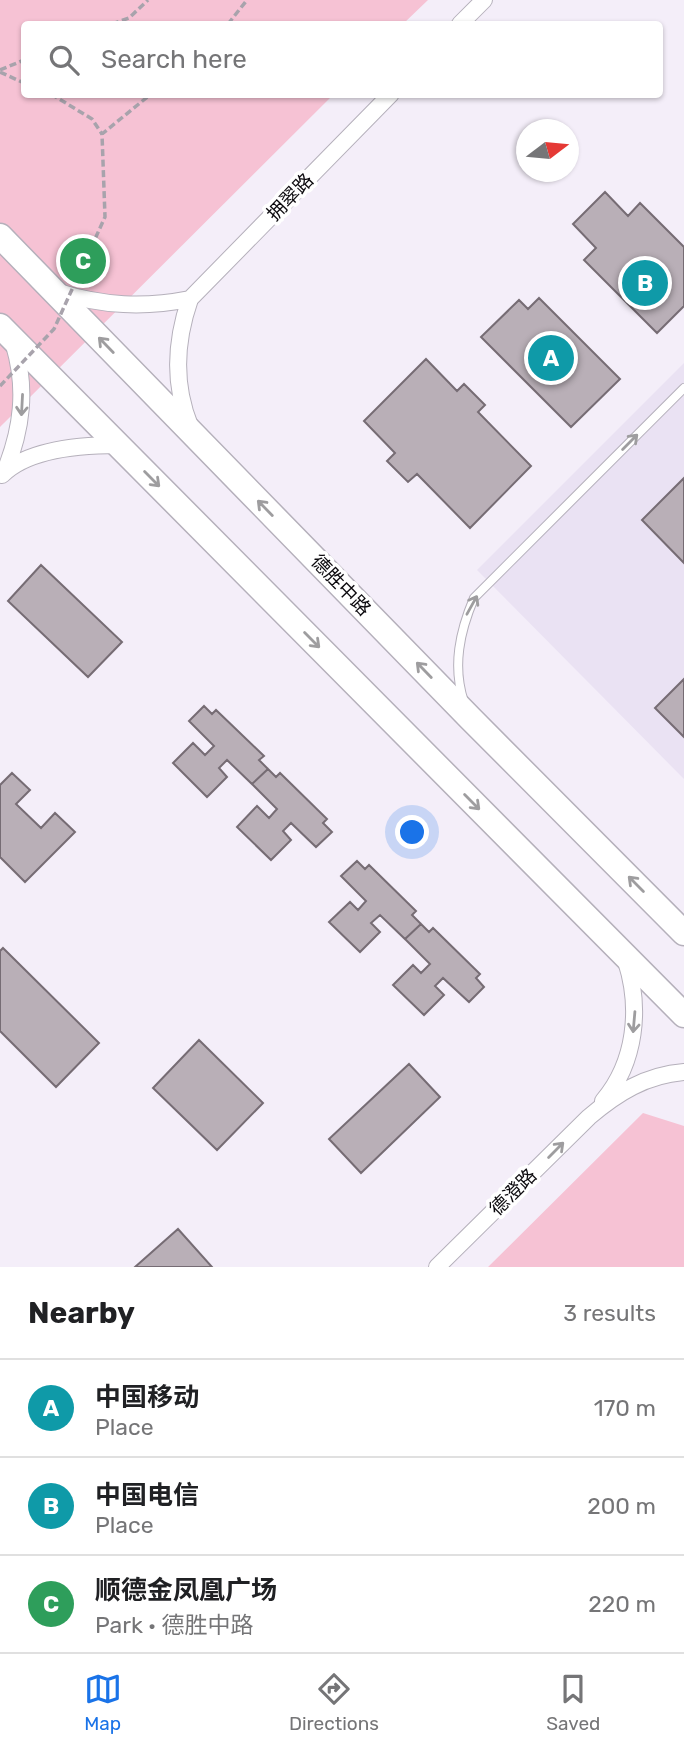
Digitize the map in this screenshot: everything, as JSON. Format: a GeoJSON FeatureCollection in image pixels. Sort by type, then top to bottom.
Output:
{"type":"FeatureCollection","features":[{"type":"Feature","properties":{"kind":"main road","name":"德胜中路"},"geometry":{"type":"LineString","coordinates":[[0,236],[470,718],[684,933]]}},
{"type":"Feature","properties":{"kind":"main road"},"geometry":{"type":"LineString","coordinates":[[6,332],[684,1015]]}},
{"type":"Feature","properties":{"kind":"street"},"geometry":{"type":"LineString","coordinates":[[463,21],[484,0]]}},
{"type":"Feature","properties":{"kind":"street","name":"拥翠路"},"geometry":{"type":"LineString","coordinates":[[190,299],[387,98]]}},
{"type":"Feature","properties":{"kind":"street"},"geometry":{"type":"LineString","coordinates":[[54,291],[107,304],[135,306],[190,299],[180,332],[177,366],[184,412],[192,433]]}},
{"type":"Feature","properties":{"kind":"street"},"geometry":{"type":"LineString","coordinates":[[3,474],[16,446],[22,405],[20,364],[6,332]]}},
{"type":"Feature","properties":{"kind":"street"},"geometry":{"type":"LineString","coordinates":[[3,474],[32,458],[60,450],[118,444]]}},
{"type":"Feature","properties":{"kind":"street","name":"德澄路"},"geometry":{"type":"LineString","coordinates":[[589,1117],[610,1092],[626,1062],[634,1030],[632,979],[624,955]]}},
{"type":"Feature","properties":{"kind":"street","name":"德澄路"},"geometry":{"type":"LineString","coordinates":[[438,1267],[589,1117],[613,1097],[642,1081],[684,1072]]}},
{"type":"Feature","properties":{"kind":"lane"},"geometry":{"type":"LineString","coordinates":[[470,718],[462,694],[458,657],[464,621],[474,598],[684,388]]}},
{"type":"Feature","properties":{"kind":"path"},"geometry":{"type":"LineString","coordinates":[[120,21],[129,18],[148,0]]}},
{"type":"Feature","properties":{"kind":"path"},"geometry":{"type":"LineString","coordinates":[[230,21],[247,0]]}},
{"type":"Feature","properties":{"kind":"path"},"geometry":{"type":"LineString","coordinates":[[0,71],[21,61]]}},
{"type":"Feature","properties":{"kind":"path"},"geometry":{"type":"LineString","coordinates":[[0,71],[21,82]]}},
{"type":"Feature","properties":{"kind":"path"},"geometry":{"type":"LineString","coordinates":[[0,386],[54,329],[105,217],[102,134],[92,119],[58,98]]}},
{"type":"Feature","properties":{"kind":"path"},"geometry":{"type":"LineString","coordinates":[[102,134],[146,98]]}},
{"type":"Feature","properties":{"kind":"shaded area"},"geometry":{"type":"Polygon","coordinates":[[[0,0],[428,0],[406,21],[21,21],[21,98],[330,98],[0,427],[0,0]]]}},
{"type":"Feature","properties":{"kind":"shaded area"},"geometry":{"type":"Polygon","coordinates":[[[684,363],[684,779],[477,570],[684,363]]]}},
{"type":"Feature","properties":{"kind":"shaded area"},"geometry":{"type":"Polygon","coordinates":[[[643,1113],[684,1126],[684,1267],[488,1267],[643,1113]]]}},
{"type":"Feature","properties":{"kind":"building"},"geometry":{"type":"Polygon","coordinates":[[[605,192],[628,216],[640,203],[684,247],[684,306],[657,333],[584,260],[596,248],[573,224],[605,192]]]}},
{"type":"Feature","properties":{"kind":"building"},"geometry":{"type":"Polygon","coordinates":[[[539,298],[620,379],[571,427],[481,337],[519,300],[528,309],[539,298]]]}},
{"type":"Feature","properties":{"kind":"building"},"geometry":{"type":"Polygon","coordinates":[[[426,359],[457,391],[464,384],[485,405],[478,412],[531,466],[470,528],[417,474],[408,482],[387,461],[395,453],[364,421],[426,359]]]}},
{"type":"Feature","properties":{"kind":"building"},"geometry":{"type":"Polygon","coordinates":[[[684,478],[684,563],[642,520],[684,478]]]}},
{"type":"Feature","properties":{"kind":"building"},"geometry":{"type":"Polygon","coordinates":[[[41,565],[122,642],[88,677],[8,601],[41,565]]]}},
{"type":"Feature","properties":{"kind":"building"},"geometry":{"type":"Polygon","coordinates":[[[684,679],[684,737],[655,708],[684,679]]]}},
{"type":"Feature","properties":{"kind":"building"},"geometry":{"type":"Polygon","coordinates":[[[204,706],[212,714],[216,710],[264,756],[259,760],[268,769],[252,784],[227,760],[219,768],[227,777],[207,797],[173,763],[193,743],[205,755],[214,746],[189,721],[204,706]]]}},
{"type":"Feature","properties":{"kind":"building"},"geometry":{"type":"Polygon","coordinates":[[[268,769],[276,777],[280,773],[327,819],[323,823],[332,832],[316,847],[291,823],[283,831],[291,840],[271,860],[237,827],[257,806],[269,818],[277,809],[252,784],[268,769]]]}},
{"type":"Feature","properties":{"kind":"building"},"geometry":{"type":"Polygon","coordinates":[[[12,773],[30,790],[16,804],[41,828],[55,813],[75,832],[25,882],[0,857],[0,785],[12,773]]]}},
{"type":"Feature","properties":{"kind":"building"},"geometry":{"type":"Polygon","coordinates":[[[357,861],[365,869],[369,865],[416,911],[412,915],[421,924],[405,939],[380,915],[371,923],[380,932],[360,952],[329,922],[350,902],[358,910],[366,901],[341,876],[357,861]]]}},
{"type":"Feature","properties":{"kind":"building"},"geometry":{"type":"Polygon","coordinates":[[[421,924],[429,932],[433,928],[480,974],[476,978],[484,987],[469,1002],[443,978],[435,986],[444,995],[424,1015],[393,985],[413,965],[421,973],[430,964],[405,939],[421,924]]]}},
{"type":"Feature","properties":{"kind":"building"},"geometry":{"type":"Polygon","coordinates":[[[3,948],[99,1043],[56,1087],[0,1031],[0,951],[3,948]]]}},
{"type":"Feature","properties":{"kind":"building"},"geometry":{"type":"Polygon","coordinates":[[[199,1040],[263,1103],[217,1150],[153,1088],[199,1040]]]}},
{"type":"Feature","properties":{"kind":"building"},"geometry":{"type":"Polygon","coordinates":[[[409,1064],[440,1097],[361,1173],[329,1139],[409,1064]]]}},
{"type":"Feature","properties":{"kind":"building"},"geometry":{"type":"Polygon","coordinates":[[[178,1229],[212,1267],[135,1267],[178,1229]]]}},
{"type":"Feature","properties":{"kind":"place","name":"顺德金凤凰广场"},"geometry":{"type":"Point","coordinates":[83,261]}},
{"type":"Feature","properties":{"kind":"place","name":"中国电信"},"geometry":{"type":"Point","coordinates":[645,283]}},
{"type":"Feature","properties":{"kind":"place","name":"中国移动"},"geometry":{"type":"Point","coordinates":[551,358]}}]}
